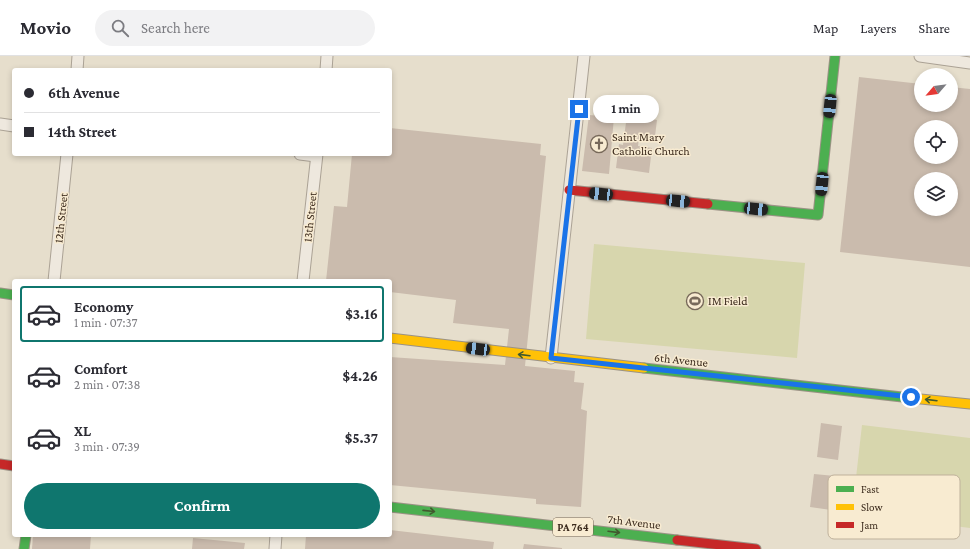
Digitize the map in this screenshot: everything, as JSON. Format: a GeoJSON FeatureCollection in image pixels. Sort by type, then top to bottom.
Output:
{"type":"FeatureCollection","features":[{"type":"Feature","properties":{"kind":"main road"},"geometry":{"type":"LineString","coordinates":[[570,190],[818,215],[836,56]]}},
{"type":"Feature","properties":{"kind":"main road"},"geometry":{"type":"LineString","coordinates":[[0,293],[12,295]]}},
{"type":"Feature","properties":{"kind":"main road","name":"6th Avenue"},"geometry":{"type":"LineString","coordinates":[[392,338],[551,358],[970,404]]}},
{"type":"Feature","properties":{"kind":"main road"},"geometry":{"type":"LineString","coordinates":[[0,464],[12,466]]}},
{"type":"Feature","properties":{"kind":"main road","name":"7th Avenue"},"geometry":{"type":"LineString","coordinates":[[392,507],[756,549]]}},
{"type":"Feature","properties":{"kind":"main road"},"geometry":{"type":"LineString","coordinates":[[24,549],[26,537]]}},
{"type":"Feature","properties":{"kind":"street"},"geometry":{"type":"LineString","coordinates":[[77,68],[78,56]]}},
{"type":"Feature","properties":{"kind":"street"},"geometry":{"type":"LineString","coordinates":[[326,68],[327,56]]}},
{"type":"Feature","properties":{"kind":"street"},"geometry":{"type":"LineString","coordinates":[[551,358],[584,56]]}},
{"type":"Feature","properties":{"kind":"street"},"geometry":{"type":"LineString","coordinates":[[920,56],[970,63]]}},
{"type":"Feature","properties":{"kind":"street"},"geometry":{"type":"LineString","coordinates":[[0,124],[12,126]]}},
{"type":"Feature","properties":{"kind":"street","name":"12th Street"},"geometry":{"type":"LineString","coordinates":[[54,279],[67,156]]}},
{"type":"Feature","properties":{"kind":"street","name":"13th Street"},"geometry":{"type":"LineString","coordinates":[[303,279],[316,156]]}},
{"type":"Feature","properties":{"kind":"street"},"geometry":{"type":"LineString","coordinates":[[275,549],[276,537]]}},
{"type":"Feature","properties":{"kind":"green space","name":"IM Field"},"geometry":{"type":"Polygon","coordinates":[[[594,244],[805,263],[797,358],[586,339],[594,244]]]}},
{"type":"Feature","properties":{"kind":"green space"},"geometry":{"type":"Polygon","coordinates":[[[862,425],[970,438],[970,528],[960,527],[960,475],[856,475],[862,425]]]}},
{"type":"Feature","properties":{"kind":"building"},"geometry":{"type":"Polygon","coordinates":[[[859,77],[914,83],[914,112],[958,112],[958,88],[970,89],[970,267],[840,252],[859,77]]]}},
{"type":"Feature","properties":{"kind":"building","name":"Saint Mary Catholic Church"},"geometry":{"type":"Polygon","coordinates":[[[589,115],[614,117],[609,174],[582,171],[589,115]]]}},
{"type":"Feature","properties":{"kind":"building"},"geometry":{"type":"Polygon","coordinates":[[[627,115],[657,120],[655,136],[648,135],[648,139],[639,138],[638,146],[652,148],[649,173],[616,168],[619,144],[623,145],[627,115]]]}},
{"type":"Feature","properties":{"kind":"building"},"geometry":{"type":"Polygon","coordinates":[[[392,128],[541,144],[540,155],[546,156],[525,366],[575,371],[574,382],[584,383],[581,409],[587,411],[581,507],[536,504],[536,499],[392,485],[392,357],[505,365],[509,329],[453,323],[456,300],[392,292],[392,279],[326,279],[334,206],[347,207],[352,156],[392,156],[392,128]]]}},
{"type":"Feature","properties":{"kind":"building"},"geometry":{"type":"Polygon","coordinates":[[[821,423],[842,426],[838,460],[817,457],[821,423]]]}},
{"type":"Feature","properties":{"kind":"building"},"geometry":{"type":"Polygon","coordinates":[[[814,474],[828,475],[828,510],[810,507],[814,474]]]}},
{"type":"Feature","properties":{"kind":"building"},"geometry":{"type":"Polygon","coordinates":[[[392,530],[494,542],[493,549],[305,549],[306,537],[392,537],[392,530]]]}},
{"type":"Feature","properties":{"kind":"building"},"geometry":{"type":"Polygon","coordinates":[[[33,537],[91,537],[90,549],[32,549],[33,537]]]}},
{"type":"Feature","properties":{"kind":"building"},"geometry":{"type":"Polygon","coordinates":[[[193,538],[245,543],[244,549],[192,549],[193,538]]]}},
{"type":"Feature","properties":{"kind":"building"},"geometry":{"type":"Polygon","coordinates":[[[524,544],[562,548],[562,549],[523,549],[524,544]]]}},
{"type":"Feature","properties":{"kind":"traffic: fast"},"geometry":{"type":"LineString","coordinates":[[708,204],[818,215],[835,56]]}},
{"type":"Feature","properties":{"kind":"traffic: fast"},"geometry":{"type":"LineString","coordinates":[[0,293],[12,295]]}},
{"type":"Feature","properties":{"kind":"traffic: fast"},"geometry":{"type":"LineString","coordinates":[[644,368],[911,398]]}},
{"type":"Feature","properties":{"kind":"traffic: fast"},"geometry":{"type":"LineString","coordinates":[[392,507],[677,540]]}},
{"type":"Feature","properties":{"kind":"traffic: fast"},"geometry":{"type":"LineString","coordinates":[[24,549],[26,537]]}},
{"type":"Feature","properties":{"kind":"traffic: slow"},"geometry":{"type":"LineString","coordinates":[[392,338],[644,368]]}},
{"type":"Feature","properties":{"kind":"traffic: slow"},"geometry":{"type":"LineString","coordinates":[[911,398],[970,404]]}},
{"type":"Feature","properties":{"kind":"traffic: jam"},"geometry":{"type":"LineString","coordinates":[[569,190],[708,204]]}},
{"type":"Feature","properties":{"kind":"traffic: jam"},"geometry":{"type":"LineString","coordinates":[[0,464],[12,466]]}},
{"type":"Feature","properties":{"kind":"traffic: jam"},"geometry":{"type":"LineString","coordinates":[[677,540],[756,549]]}},
{"type":"Feature","properties":{"kind":"place","name":"Saint Mary Catholic Church"},"geometry":{"type":"Point","coordinates":[599,144]}},
{"type":"Feature","properties":{"kind":"place","name":"IM Field"},"geometry":{"type":"Point","coordinates":[695,301]}},
{"type":"Feature","properties":{"kind":"route"},"geometry":{"type":"LineString","coordinates":[[579,109],[551,358],[911,397]]}}]}
